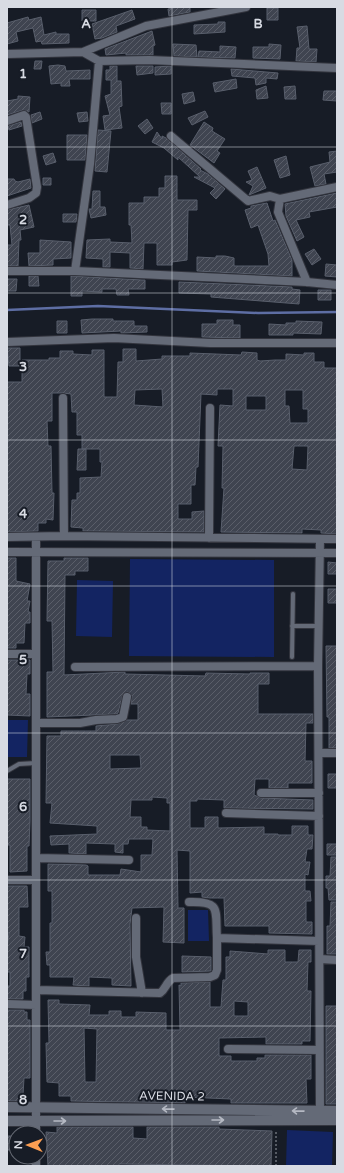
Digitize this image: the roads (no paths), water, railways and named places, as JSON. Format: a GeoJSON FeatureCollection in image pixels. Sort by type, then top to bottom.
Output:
{"type":"FeatureCollection","features":[{"type":"Feature","properties":{"kind":"street"},"geometry":{"type":"LineString","coordinates":[[7,54],[83,52],[146,26],[246,7]]}},
{"type":"Feature","properties":{"kind":"street"},"geometry":{"type":"LineString","coordinates":[[83,52],[99,61],[149,60],[337,68]]}},
{"type":"Feature","properties":{"kind":"street"},"geometry":{"type":"LineString","coordinates":[[75,271],[90,164],[99,61]]}},
{"type":"Feature","properties":{"kind":"street"},"geometry":{"type":"LineString","coordinates":[[7,121],[24,116],[26,117],[37,187],[36,193],[29,198],[7,205]]}},
{"type":"Feature","properties":{"kind":"street"},"geometry":{"type":"LineString","coordinates":[[171,136],[248,201],[270,196],[280,199],[337,187]]}},
{"type":"Feature","properties":{"kind":"street"},"geometry":{"type":"LineString","coordinates":[[280,199],[278,212],[307,282]]}},
{"type":"Feature","properties":{"kind":"street"},"geometry":{"type":"LineString","coordinates":[[7,271],[75,271],[307,282],[337,285]]}},
{"type":"Feature","properties":{"kind":"street"},"geometry":{"type":"LineString","coordinates":[[7,342],[114,338],[210,343],[337,343]]}},
{"type":"Feature","properties":{"kind":"street"},"geometry":{"type":"LineString","coordinates":[[63,398],[64,536]]}},
{"type":"Feature","properties":{"kind":"street"},"geometry":{"type":"LineString","coordinates":[[209,538],[210,408]]}},
{"type":"Feature","properties":{"kind":"street"},"geometry":{"type":"LineString","coordinates":[[7,537],[64,536],[337,539]]}},
{"type":"Feature","properties":{"kind":"street"},"geometry":{"type":"LineString","coordinates":[[36,537],[36,1125]]}},
{"type":"Feature","properties":{"kind":"street"},"geometry":{"type":"LineString","coordinates":[[320,539],[318,626],[320,1116]]}},
{"type":"Feature","properties":{"kind":"street"},"geometry":{"type":"LineString","coordinates":[[7,552],[337,553]]}},
{"type":"Feature","properties":{"kind":"street"},"geometry":{"type":"LineString","coordinates":[[7,654],[36,654]]}},
{"type":"Feature","properties":{"kind":"street"},"geometry":{"type":"LineString","coordinates":[[75,667],[318,666]]}},
{"type":"Feature","properties":{"kind":"street"},"geometry":{"type":"LineString","coordinates":[[36,723],[80,723],[123,718],[127,697]]}},
{"type":"Feature","properties":{"kind":"street"},"geometry":{"type":"LineString","coordinates":[[319,753],[337,753]]}},
{"type":"Feature","properties":{"kind":"street"},"geometry":{"type":"LineString","coordinates":[[261,792],[319,793]]}},
{"type":"Feature","properties":{"kind":"street"},"geometry":{"type":"LineString","coordinates":[[226,813],[319,816]]}},
{"type":"Feature","properties":{"kind":"street"},"geometry":{"type":"LineString","coordinates":[[36,858],[129,860]]}},
{"type":"Feature","properties":{"kind":"street"},"geometry":{"type":"LineString","coordinates":[[7,880],[36,880]]}},
{"type":"Feature","properties":{"kind":"street"},"geometry":{"type":"LineString","coordinates":[[36,990],[160,993],[165,990],[168,981],[173,978],[210,977],[215,975],[217,970],[217,938],[214,909],[211,904],[205,902],[189,902]]}},
{"type":"Feature","properties":{"kind":"street"},"geometry":{"type":"LineString","coordinates":[[136,918],[136,957],[142,993]]}},
{"type":"Feature","properties":{"kind":"street"},"geometry":{"type":"LineString","coordinates":[[217,938],[319,941]]}},
{"type":"Feature","properties":{"kind":"street"},"geometry":{"type":"LineString","coordinates":[[320,959],[337,960]]}},
{"type":"Feature","properties":{"kind":"street"},"geometry":{"type":"LineString","coordinates":[[7,1004],[36,1005]]}},
{"type":"Feature","properties":{"kind":"street"},"geometry":{"type":"LineString","coordinates":[[228,1049],[319,1050]]}},
{"type":"Feature","properties":{"kind":"street","name":"AVENIDA 2"},"geometry":{"type":"LineString","coordinates":[[7,1107],[36,1106],[320,1116],[337,1120]]}},
{"type":"Feature","properties":{"kind":"street","name":"AVENIDA 2"},"geometry":{"type":"LineString","coordinates":[[7,1121],[277,1120],[320,1116],[337,1111]]}},
{"type":"Feature","properties":{"kind":"lane"},"geometry":{"type":"LineString","coordinates":[[292,657],[293,594]]}},
{"type":"Feature","properties":{"kind":"lane"},"geometry":{"type":"LineString","coordinates":[[292,626],[318,626]]}},
{"type":"Feature","properties":{"kind":"lane"},"geometry":{"type":"LineString","coordinates":[[7,771],[19,764],[37,763]]}},
{"type":"Feature","properties":{"kind":"waterway"},"geometry":{"type":"LineString","coordinates":[[7,310],[98,306],[258,313],[337,312]]}}]}
